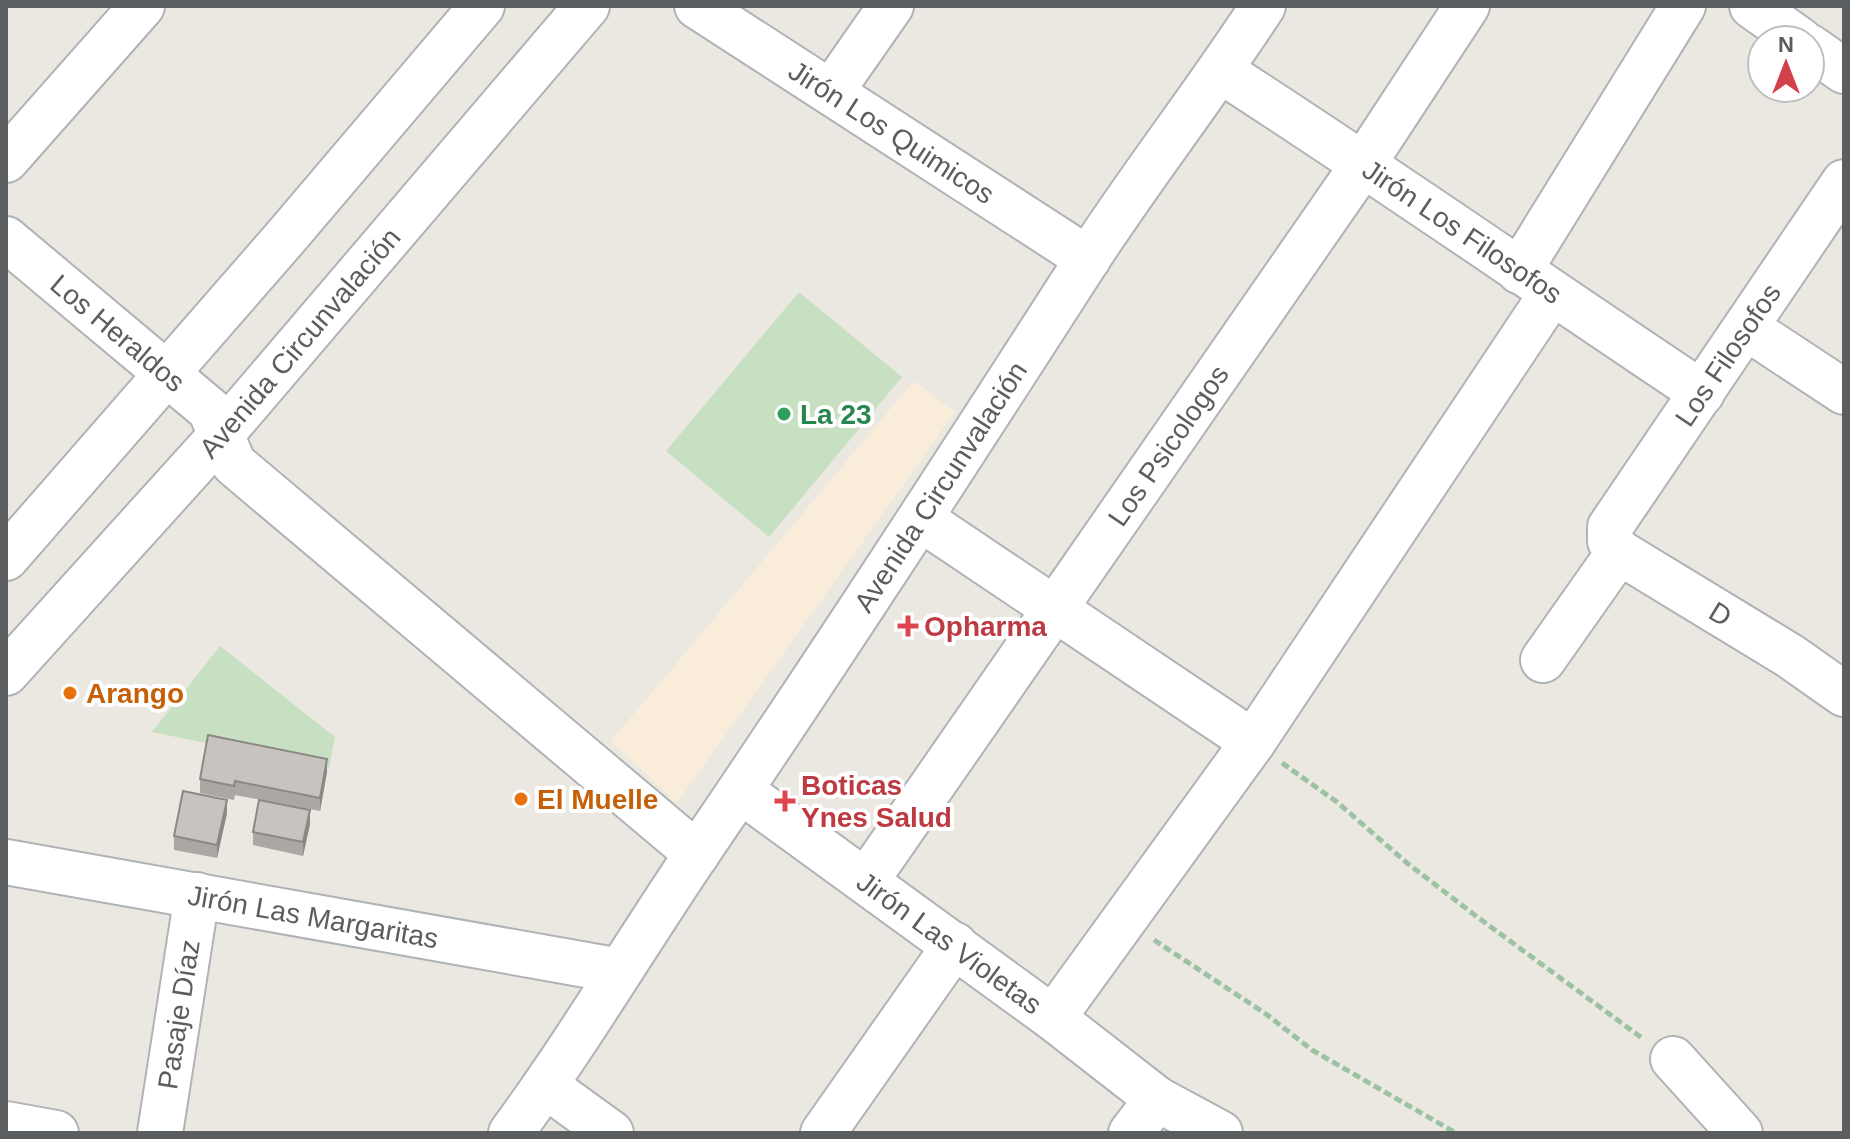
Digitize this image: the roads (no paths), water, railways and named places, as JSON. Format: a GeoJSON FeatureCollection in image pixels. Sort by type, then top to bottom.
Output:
{"type":"FeatureCollection","features":[{"type":"Feature","properties":{"kind":"street"},"geometry":{"type":"LineString","coordinates":[[6,160],[142,6]]}},
{"type":"Feature","properties":{"kind":"street"},"geometry":{"type":"LineString","coordinates":[[6,558],[482,6]]}},
{"type":"Feature","properties":{"kind":"street","name":"Avenida Circunvalación"},"geometry":{"type":"LineString","coordinates":[[6,673],[221,435],[587,6]]}},
{"type":"Feature","properties":{"kind":"street","name":"Jirón Los Quimicos"},"geometry":{"type":"LineString","coordinates":[[697,6],[1088,259]]}},
{"type":"Feature","properties":{"kind":"street"},"geometry":{"type":"LineString","coordinates":[[831,92],[891,6]]}},
{"type":"Feature","properties":{"kind":"street","name":"Avenida Circunvalación"},"geometry":{"type":"LineString","coordinates":[[511,1133],[546,1086],[921,519],[1088,259],[1221,71],[1263,6]]}},
{"type":"Feature","properties":{"kind":"street","name":"Los Psicologos"},"geometry":{"type":"LineString","coordinates":[[866,881],[1364,163],[1467,6]]}},
{"type":"Feature","properties":{"kind":"street"},"geometry":{"type":"LineString","coordinates":[[1053,1018],[1253,742],[1535,282],[1683,6]]}},
{"type":"Feature","properties":{"kind":"street"},"geometry":{"type":"LineString","coordinates":[[1752,6],[1777,24]]}},
{"type":"Feature","properties":{"kind":"street"},"geometry":{"type":"LineString","coordinates":[[1826,58],[1844,71]]}},
{"type":"Feature","properties":{"kind":"street","name":"Jirón Los Filosofos"},"geometry":{"type":"LineString","coordinates":[[1221,71],[1364,163],[1702,393]]}},
{"type":"Feature","properties":{"kind":"street","name":"Los Filosofos"},"geometry":{"type":"LineString","coordinates":[[1543,660],[1702,393],[1844,182]]}},
{"type":"Feature","properties":{"kind":"street","name":"Los Heraldos"},"geometry":{"type":"LineString","coordinates":[[6,239],[210,410],[234,464],[697,854]]}},
{"type":"Feature","properties":{"kind":"street"},"geometry":{"type":"LineString","coordinates":[[1747,328],[1844,392]]}},
{"type":"Feature","properties":{"kind":"street"},"geometry":{"type":"LineString","coordinates":[[921,519],[1253,742]]}},
{"type":"Feature","properties":{"kind":"street","name":"D"},"geometry":{"type":"LineString","coordinates":[[1615,539],[1844,694]]}},
{"type":"Feature","properties":{"kind":"street","name":"Jirón Las Violetas"},"geometry":{"type":"LineString","coordinates":[[741,791],[955,945],[1157,1099],[1220,1133]]}},
{"type":"Feature","properties":{"kind":"street","name":"Jirón Las Margaritas"},"geometry":{"type":"LineString","coordinates":[[6,862],[620,971]]}},
{"type":"Feature","properties":{"kind":"street","name":"Pasaje Díaz"},"geometry":{"type":"LineString","coordinates":[[160,1133],[197,895]]}},
{"type":"Feature","properties":{"kind":"street"},"geometry":{"type":"LineString","coordinates":[[823,1133],[955,945]]}},
{"type":"Feature","properties":{"kind":"street"},"geometry":{"type":"LineString","coordinates":[[1673,1059],[1740,1133]]}},
{"type":"Feature","properties":{"kind":"street"},"geometry":{"type":"LineString","coordinates":[[546,1086],[611,1133]]}},
{"type":"Feature","properties":{"kind":"street"},"geometry":{"type":"LineString","coordinates":[[1131,1133],[1157,1099]]}},
{"type":"Feature","properties":{"kind":"street"},"geometry":{"type":"LineString","coordinates":[[6,1124],[56,1133]]}},
{"type":"Feature","properties":{"kind":"place","name":"La 23"},"geometry":{"type":"Point","coordinates":[784,414]}},
{"type":"Feature","properties":{"kind":"place","name":"Opharma"},"geometry":{"type":"Point","coordinates":[908,626]}},
{"type":"Feature","properties":{"kind":"place","name":"Arango"},"geometry":{"type":"Point","coordinates":[70,693]}},
{"type":"Feature","properties":{"kind":"place","name":"El Muelle"},"geometry":{"type":"Point","coordinates":[521,799]}},
{"type":"Feature","properties":{"kind":"place","name":"Boticas Ynes Salud"},"geometry":{"type":"Point","coordinates":[785,801]}}]}
